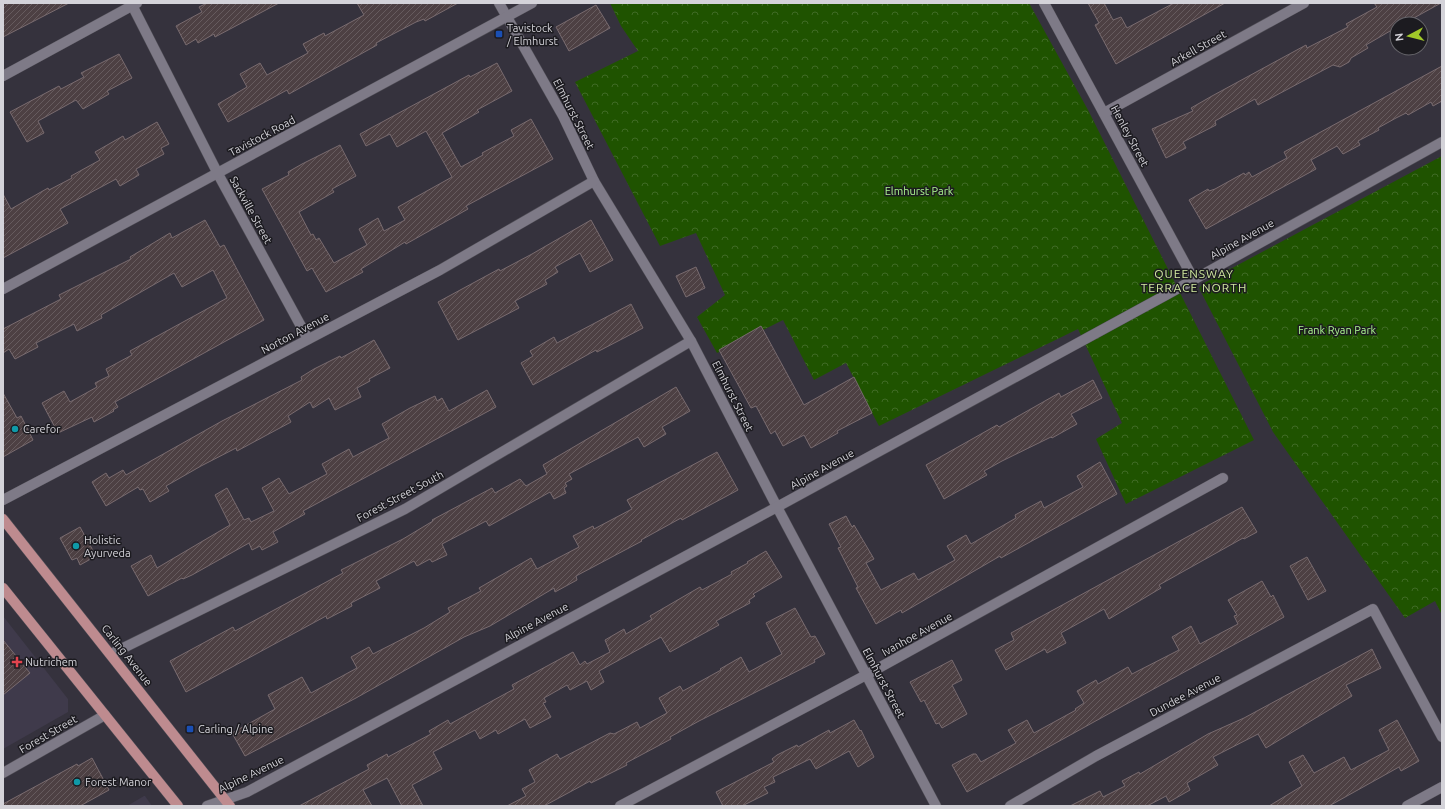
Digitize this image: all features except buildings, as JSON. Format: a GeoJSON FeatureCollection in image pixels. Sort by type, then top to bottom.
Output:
{"type":"FeatureCollection","features":[{"type":"Feature","properties":{"kind":"main road","name":"Carling Avenue"},"geometry":{"type":"LineString","coordinates":[[3,519],[228,803]]}},
{"type":"Feature","properties":{"kind":"main road"},"geometry":{"type":"LineString","coordinates":[[3,588],[178,806]]}},
{"type":"Feature","properties":{"kind":"street","name":"Elmhurst Street"},"geometry":{"type":"LineString","coordinates":[[499,3],[563,116],[594,181],[691,341],[776,507],[936,806]]}},
{"type":"Feature","properties":{"kind":"street","name":"Tavistock Road"},"geometry":{"type":"LineString","coordinates":[[3,289],[532,3]]}},
{"type":"Feature","properties":{"kind":"street","name":"Henley Street"},"geometry":{"type":"LineString","coordinates":[[1044,3],[1194,280]]}},
{"type":"Feature","properties":{"kind":"street","name":"Arkell Street"},"geometry":{"type":"LineString","coordinates":[[1104,113],[1304,3]]}},
{"type":"Feature","properties":{"kind":"street"},"geometry":{"type":"LineString","coordinates":[[3,76],[135,4]]}},
{"type":"Feature","properties":{"kind":"street","name":"Sackville Street"},"geometry":{"type":"LineString","coordinates":[[135,4],[218,174],[308,339]]}},
{"type":"Feature","properties":{"kind":"street","name":"Alpine Avenue"},"geometry":{"type":"LineString","coordinates":[[207,806],[228,803],[1194,280],[1442,142]]}},
{"type":"Feature","properties":{"kind":"street","name":"Norton Avenue"},"geometry":{"type":"LineString","coordinates":[[3,500],[440,270],[594,181]]}},
{"type":"Feature","properties":{"kind":"street","name":"Forest Street South"},"geometry":{"type":"LineString","coordinates":[[111,654],[405,509],[691,341]]}},
{"type":"Feature","properties":{"kind":"street","name":"Ivanhoe Avenue"},"geometry":{"type":"LineString","coordinates":[[620,806],[866,675],[1223,478]]}},
{"type":"Feature","properties":{"kind":"street","name":"Dundee Avenue"},"geometry":{"type":"LineString","coordinates":[[1010,806],[1096,756],[1373,609],[1442,738]]}},
{"type":"Feature","properties":{"kind":"street","name":"Forest Street"},"geometry":{"type":"LineString","coordinates":[[3,773],[105,714]]}},
{"type":"Feature","properties":{"kind":"street"},"geometry":{"type":"LineString","coordinates":[[1407,806],[1442,787]]}},
{"type":"Feature","properties":{"kind":"shaded area"},"geometry":{"type":"Polygon","coordinates":[[[3,616],[68,699],[68,712],[3,749],[3,616]]]}},
{"type":"Feature","properties":{"kind":"shaded area"},"geometry":{"type":"Polygon","coordinates":[[[144,796],[152,806],[127,806],[144,796]]]}},
{"type":"Feature","properties":{"kind":"green space","name":"Elmhurst Park"},"geometry":{"type":"Polygon","coordinates":[[[610,3],[1029,3],[1088,110],[1254,440],[1126,504],[1096,439],[1122,423],[1078,329],[879,426],[846,363],[814,380],[783,320],[717,353],[697,317],[725,295],[696,233],[660,246],[575,82],[638,51],[621,26],[610,3]]]}},
{"type":"Feature","properties":{"kind":"green space","name":"Frank Ryan Park"},"geometry":{"type":"Polygon","coordinates":[[[1442,156],[1442,615],[1435,601],[1405,618],[1273,432],[1199,288],[1204,283],[1442,156]]]}},
{"type":"Feature","properties":{"kind":"place","name":"Tavistock / Elmhurst"},"geometry":{"type":"Point","coordinates":[499,34]}},
{"type":"Feature","properties":{"kind":"place","name":"Carefor"},"geometry":{"type":"Point","coordinates":[15,429]}},
{"type":"Feature","properties":{"kind":"place","name":"Holistic Ayurveda"},"geometry":{"type":"Point","coordinates":[76,546]}},
{"type":"Feature","properties":{"kind":"place","name":"Nutrichem"},"geometry":{"type":"Point","coordinates":[17,662]}},
{"type":"Feature","properties":{"kind":"place","name":"Carling / Alpine"},"geometry":{"type":"Point","coordinates":[190,729]}},
{"type":"Feature","properties":{"kind":"place","name":"Forest Manor"},"geometry":{"type":"Point","coordinates":[77,782]}},
{"type":"Feature","properties":{"kind":"district","name":"QUEENSWAY TERRACE NORTH"},"geometry":{"type":"Point","coordinates":[1194,280]}}]}
